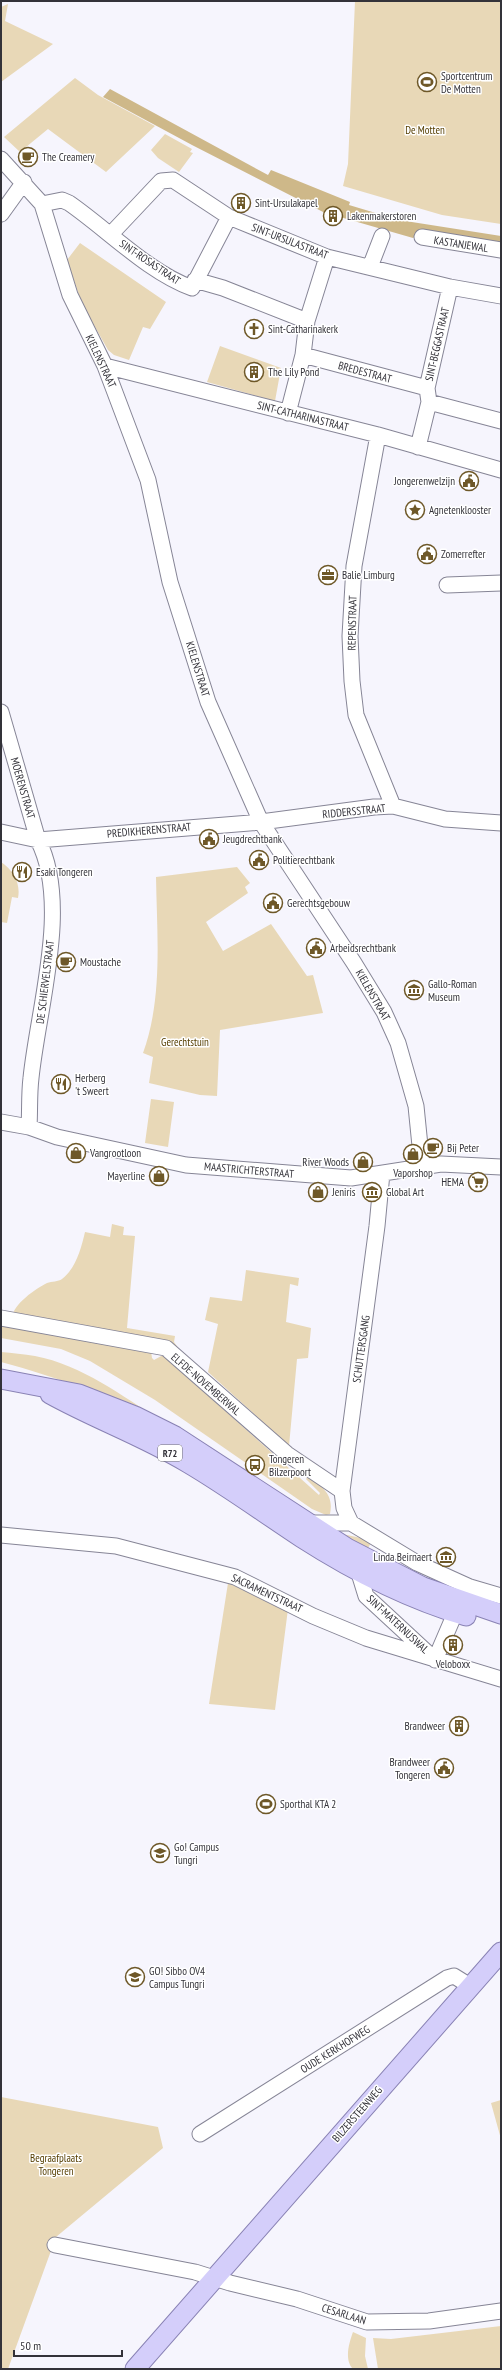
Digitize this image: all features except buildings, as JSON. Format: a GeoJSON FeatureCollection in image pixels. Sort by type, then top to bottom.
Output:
{"type":"FeatureCollection","features":[{"type":"Feature","properties":{"kind":"main road","name":"R72"},"geometry":{"type":"LineString","coordinates":[[1,1379],[79,1394],[135,1416],[168,1433],[308,1523]]}},
{"type":"Feature","properties":{"kind":"main road","name":"R72"},"geometry":{"type":"LineString","coordinates":[[38,1387],[82,1411],[127,1430],[188,1463],[302,1538],[358,1570]]}},
{"type":"Feature","properties":{"kind":"main road","name":"SINT-MATERNUSWAL"},"geometry":{"type":"LineString","coordinates":[[308,1523],[347,1548],[394,1574],[501,1627]]}},
{"type":"Feature","properties":{"kind":"main road","name":"SINT-MATERNUSWAL"},"geometry":{"type":"LineString","coordinates":[[358,1570],[430,1604],[501,1614]]}},
{"type":"Feature","properties":{"kind":"main road","name":"BILZERSTEENWEG"},"geometry":{"type":"LineString","coordinates":[[135,2369],[214,2277],[501,1952]]}},
{"type":"Feature","properties":{"kind":"street","name":"KIELENSTRAAT"},"geometry":{"type":"LineString","coordinates":[[1,160],[24,182],[42,204],[70,295],[105,366],[148,480],[170,582],[208,702],[261,822],[384,1012],[398,1043],[407,1070],[418,1120],[422,1166]]}},
{"type":"Feature","properties":{"kind":"street","name":"SINT-URSULASTRAAT"},"geometry":{"type":"LineString","coordinates":[[111,234],[161,181],[173,180],[229,217],[328,257],[450,287],[501,296]]}},
{"type":"Feature","properties":{"kind":"street"},"geometry":{"type":"LineString","coordinates":[[1,214],[24,182]]}},
{"type":"Feature","properties":{"kind":"street","name":"SINT-ROSASTRAAT"},"geometry":{"type":"LineString","coordinates":[[42,204],[62,200],[69,203],[179,283],[192,288],[196,280],[223,288],[307,321]]}},
{"type":"Feature","properties":{"kind":"street"},"geometry":{"type":"LineString","coordinates":[[196,280],[229,217]]}},
{"type":"Feature","properties":{"kind":"street"},"geometry":{"type":"LineString","coordinates":[[370,267],[382,236]]}},
{"type":"Feature","properties":{"kind":"street","name":"KASTANJEWAL"},"geometry":{"type":"LineString","coordinates":[[422,237],[501,250]]}},
{"type":"Feature","properties":{"kind":"street"},"geometry":{"type":"LineString","coordinates":[[288,413],[302,355],[307,321],[328,257]]}},
{"type":"Feature","properties":{"kind":"street","name":"SINT-BEGGASTRAAT"},"geometry":{"type":"LineString","coordinates":[[418,447],[450,287]]}},
{"type":"Feature","properties":{"kind":"street","name":"BREDESTRAAT"},"geometry":{"type":"LineString","coordinates":[[302,355],[501,420]]}},
{"type":"Feature","properties":{"kind":"street","name":"SINT-CATHARINASTRAAT"},"geometry":{"type":"LineString","coordinates":[[105,366],[378,435],[501,470]]}},
{"type":"Feature","properties":{"kind":"street","name":"REPENSTRAAT"},"geometry":{"type":"LineString","coordinates":[[378,435],[354,566],[350,636],[352,681],[356,715],[393,806]]}},
{"type":"Feature","properties":{"kind":"street"},"geometry":{"type":"LineString","coordinates":[[447,584],[501,583]]}},
{"type":"Feature","properties":{"kind":"street","name":"MOERENSTRAAT"},"geometry":{"type":"LineString","coordinates":[[1,712],[38,840]]}},
{"type":"Feature","properties":{"kind":"street","name":"RIDDERSSTRAAT"},"geometry":{"type":"LineString","coordinates":[[261,822],[374,807],[393,806],[445,819],[501,823]]}},
{"type":"Feature","properties":{"kind":"street","name":"PREDIKHERENSTRAAT"},"geometry":{"type":"LineString","coordinates":[[1,832],[38,840],[261,822]]}},
{"type":"Feature","properties":{"kind":"street","name":"DE SCHIERVELSTRAAT"},"geometry":{"type":"LineString","coordinates":[[29,1126],[31,1078],[50,951],[52,906],[47,858],[38,840]]}},
{"type":"Feature","properties":{"kind":"street","name":"MAASTRICHTERSTRAAT"},"geometry":{"type":"LineString","coordinates":[[1,1122],[29,1126],[56,1137],[186,1165],[351,1178],[441,1164],[501,1168]]}},
{"type":"Feature","properties":{"kind":"street","name":"SCHUTTERSGANG"},"geometry":{"type":"LineString","coordinates":[[351,1523],[344,1508],[342,1490],[377,1226],[382,1173]]}},
{"type":"Feature","properties":{"kind":"street","name":"ELFDE-NOVEMBERWAL"},"geometry":{"type":"LineString","coordinates":[[1,1318],[166,1348],[287,1454],[342,1490]]}},
{"type":"Feature","properties":{"kind":"street"},"geometry":{"type":"LineString","coordinates":[[308,1523],[351,1523],[418,1563],[470,1587],[501,1596]]}},
{"type":"Feature","properties":{"kind":"street","name":"SACRAMENTSTRAAT"},"geometry":{"type":"LineString","coordinates":[[1,1534],[116,1546],[235,1577],[313,1616],[366,1638],[501,1679]]}},
{"type":"Feature","properties":{"kind":"street","name":"SINT-MATERNUSWAL"},"geometry":{"type":"LineString","coordinates":[[358,1570],[366,1596],[398,1624],[435,1660],[458,1607]]}},
{"type":"Feature","properties":{"kind":"street","name":"OUDE KERKHOFWEG"},"geometry":{"type":"LineString","coordinates":[[200,2134],[447,1978],[454,1976],[470,1986]]}},
{"type":"Feature","properties":{"kind":"street"},"geometry":{"type":"LineString","coordinates":[[55,2245],[214,2277]]}},
{"type":"Feature","properties":{"kind":"street","name":"CESARLAAN"},"geometry":{"type":"LineString","coordinates":[[214,2277],[297,2299],[367,2322],[429,2321],[501,2311]]}},
{"type":"Feature","properties":{"kind":"green space","name":"De Motten"},"geometry":{"type":"Polygon","coordinates":[[[355,1],[501,1],[501,224],[442,215],[343,186],[348,164],[355,1]]]}},
{"type":"Feature","properties":{"kind":"green space"},"geometry":{"type":"Polygon","coordinates":[[[8,4],[5,21],[53,44],[1,82],[1,7],[8,4]]]}},
{"type":"Feature","properties":{"kind":"green space"},"geometry":{"type":"Polygon","coordinates":[[[75,78],[98,95],[155,126],[106,172],[48,129],[20,152],[4,137],[75,78]]]}},
{"type":"Feature","properties":{"kind":"green space"},"geometry":{"type":"Polygon","coordinates":[[[165,134],[192,149],[190,152],[193,153],[179,172],[158,158],[151,150],[165,134]]]}},
{"type":"Feature","properties":{"kind":"green space"},"geometry":{"type":"Polygon","coordinates":[[[80,243],[166,302],[150,329],[143,327],[129,360],[114,355],[108,350],[82,304],[67,260],[80,243]]]}},
{"type":"Feature","properties":{"kind":"green space"},"geometry":{"type":"Polygon","coordinates":[[[220,346],[281,368],[275,401],[207,382],[220,346]]]}},
{"type":"Feature","properties":{"kind":"green space"},"geometry":{"type":"Polygon","coordinates":[[[1,862],[15,877],[19,892],[18,898],[12,897],[7,923],[1,922],[1,862]]]}},
{"type":"Feature","properties":{"kind":"green space","name":"Gerechtstuin"},"geometry":{"type":"Polygon","coordinates":[[[237,867],[250,883],[245,887],[248,893],[206,922],[223,951],[271,924],[307,976],[313,975],[323,1013],[220,1030],[217,1096],[200,1095],[149,1083],[153,1057],[143,1053],[154,1011],[156,989],[158,944],[156,877],[237,867]]]}},
{"type":"Feature","properties":{"kind":"green space"},"geometry":{"type":"Polygon","coordinates":[[[151,1099],[174,1102],[168,1147],[145,1143],[151,1099]]]}},
{"type":"Feature","properties":{"kind":"green space"},"geometry":{"type":"Polygon","coordinates":[[[112,1224],[124,1227],[123,1235],[135,1236],[127,1328],[175,1336],[174,1342],[179,1349],[12,1317],[17,1307],[31,1293],[47,1283],[60,1280],[67,1275],[77,1258],[85,1232],[110,1237],[112,1224]]]}},
{"type":"Feature","properties":{"kind":"green space"},"geometry":{"type":"Polygon","coordinates":[[[246,1270],[299,1278],[298,1286],[290,1284],[286,1322],[311,1328],[308,1358],[297,1359],[289,1446],[208,1372],[218,1324],[205,1320],[210,1297],[242,1301],[246,1270]]]}},
{"type":"Feature","properties":{"kind":"green space"},"geometry":{"type":"Polygon","coordinates":[[[1,1323],[151,1351],[152,1358],[154,1360],[163,1355],[319,1495],[320,1493],[306,1479],[308,1476],[323,1488],[329,1497],[331,1507],[330,1514],[326,1515],[312,1509],[155,1400],[90,1361],[61,1349],[1,1338],[1,1323]]]}},
{"type":"Feature","properties":{"kind":"green space"},"geometry":{"type":"Polygon","coordinates":[[[1,1352],[35,1356],[69,1366],[101,1382],[162,1421],[83,1388],[43,1374],[1,1362],[1,1352]]]}},
{"type":"Feature","properties":{"kind":"green space"},"geometry":{"type":"Polygon","coordinates":[[[333,1532],[361,1538],[371,1543],[368,1548],[380,1556],[455,1595],[333,1532]]]}},
{"type":"Feature","properties":{"kind":"green space"},"geometry":{"type":"Polygon","coordinates":[[[228,1583],[288,1609],[275,1710],[209,1704],[228,1583]]]}},
{"type":"Feature","properties":{"kind":"green space","name":"Begraafplaats Tongeren"},"geometry":{"type":"Polygon","coordinates":[[[1,2097],[158,2127],[163,2148],[56,2237],[8,2369],[1,2369],[1,2097]]]}},
{"type":"Feature","properties":{"kind":"green space"},"geometry":{"type":"Polygon","coordinates":[[[501,2100],[501,2139],[491,2103],[501,2100]]]}},
{"type":"Feature","properties":{"kind":"green space"},"geometry":{"type":"Polygon","coordinates":[[[501,2326],[501,2369],[378,2369],[373,2338],[391,2339],[501,2326]]]}},
{"type":"Feature","properties":{"kind":"green space"},"geometry":{"type":"Polygon","coordinates":[[[353,2332],[366,2338],[365,2356],[368,2369],[353,2369],[350,2365],[348,2351],[353,2332]]]}},
{"type":"Feature","properties":{"kind":"shaded area"},"geometry":{"type":"Polygon","coordinates":[[[110,89],[268,175],[271,170],[350,202],[349,205],[399,220],[501,236],[501,245],[421,232],[413,238],[340,217],[338,211],[334,209],[327,214],[192,145],[103,97],[110,89]]]}},
{"type":"Feature","properties":{"kind":"place","name":"Sportcentrum De Motten"},"geometry":{"type":"Point","coordinates":[427,82]}},
{"type":"Feature","properties":{"kind":"place","name":"The Creamery"},"geometry":{"type":"Point","coordinates":[28,157]}},
{"type":"Feature","properties":{"kind":"place","name":"Sint-Ursulakapel"},"geometry":{"type":"Point","coordinates":[241,203]}},
{"type":"Feature","properties":{"kind":"place","name":"Lakenmakerstoren"},"geometry":{"type":"Point","coordinates":[333,216]}},
{"type":"Feature","properties":{"kind":"place","name":"Sint-Catharinakerk"},"geometry":{"type":"Point","coordinates":[254,329]}},
{"type":"Feature","properties":{"kind":"place","name":"The Lily Pond"},"geometry":{"type":"Point","coordinates":[254,372]}},
{"type":"Feature","properties":{"kind":"place","name":"Jongerenwelzijn"},"geometry":{"type":"Point","coordinates":[469,481]}},
{"type":"Feature","properties":{"kind":"place","name":"Agnetenklooster"},"geometry":{"type":"Point","coordinates":[415,510]}},
{"type":"Feature","properties":{"kind":"place","name":"Zomerrefter"},"geometry":{"type":"Point","coordinates":[427,554]}},
{"type":"Feature","properties":{"kind":"place","name":"Balie Limburg"},"geometry":{"type":"Point","coordinates":[328,575]}},
{"type":"Feature","properties":{"kind":"place","name":"Jeugdrechtbank"},"geometry":{"type":"Point","coordinates":[209,839]}},
{"type":"Feature","properties":{"kind":"place","name":"Politierechtbank"},"geometry":{"type":"Point","coordinates":[259,860]}},
{"type":"Feature","properties":{"kind":"place","name":"Esaki Tongeren"},"geometry":{"type":"Point","coordinates":[22,872]}},
{"type":"Feature","properties":{"kind":"place","name":"Gerechtsgebouw"},"geometry":{"type":"Point","coordinates":[273,903]}},
{"type":"Feature","properties":{"kind":"place","name":"Arbeidsrechtbank"},"geometry":{"type":"Point","coordinates":[316,948]}},
{"type":"Feature","properties":{"kind":"place","name":"Moustache"},"geometry":{"type":"Point","coordinates":[66,962]}},
{"type":"Feature","properties":{"kind":"place","name":"Gallo-Roman Museum"},"geometry":{"type":"Point","coordinates":[414,990]}},
{"type":"Feature","properties":{"kind":"place","name":"Herberg 't Sweert"},"geometry":{"type":"Point","coordinates":[61,1084]}},
{"type":"Feature","properties":{"kind":"place","name":"Bij Peter"},"geometry":{"type":"Point","coordinates":[433,1148]}},
{"type":"Feature","properties":{"kind":"place","name":"Vangrootloon"},"geometry":{"type":"Point","coordinates":[76,1153]}},
{"type":"Feature","properties":{"kind":"place","name":"Vaporshop"},"geometry":{"type":"Point","coordinates":[413,1154]}},
{"type":"Feature","properties":{"kind":"place","name":"River Woods"},"geometry":{"type":"Point","coordinates":[363,1162]}},
{"type":"Feature","properties":{"kind":"place","name":"Mayerline"},"geometry":{"type":"Point","coordinates":[159,1176]}},
{"type":"Feature","properties":{"kind":"place","name":"HEMA"},"geometry":{"type":"Point","coordinates":[478,1182]}},
{"type":"Feature","properties":{"kind":"place","name":"Jeniris"},"geometry":{"type":"Point","coordinates":[318,1192]}},
{"type":"Feature","properties":{"kind":"place","name":"Global Art"},"geometry":{"type":"Point","coordinates":[372,1192]}},
{"type":"Feature","properties":{"kind":"place","name":"Tongeren Bilzerpoort"},"geometry":{"type":"Point","coordinates":[255,1465]}},
{"type":"Feature","properties":{"kind":"place","name":"Linda Beirnaert"},"geometry":{"type":"Point","coordinates":[446,1557]}},
{"type":"Feature","properties":{"kind":"place","name":"Veloboxx"},"geometry":{"type":"Point","coordinates":[453,1645]}},
{"type":"Feature","properties":{"kind":"place","name":"Brandweer"},"geometry":{"type":"Point","coordinates":[459,1726]}},
{"type":"Feature","properties":{"kind":"place","name":"Brandweer Tongeren"},"geometry":{"type":"Point","coordinates":[444,1768]}},
{"type":"Feature","properties":{"kind":"place","name":"Sporthal KTA 2"},"geometry":{"type":"Point","coordinates":[266,1804]}},
{"type":"Feature","properties":{"kind":"place","name":"Go! Campus Tungri"},"geometry":{"type":"Point","coordinates":[160,1853]}},
{"type":"Feature","properties":{"kind":"place","name":"GO! Sibbo OV4 Campus Tungri"},"geometry":{"type":"Point","coordinates":[135,1977]}}]}
